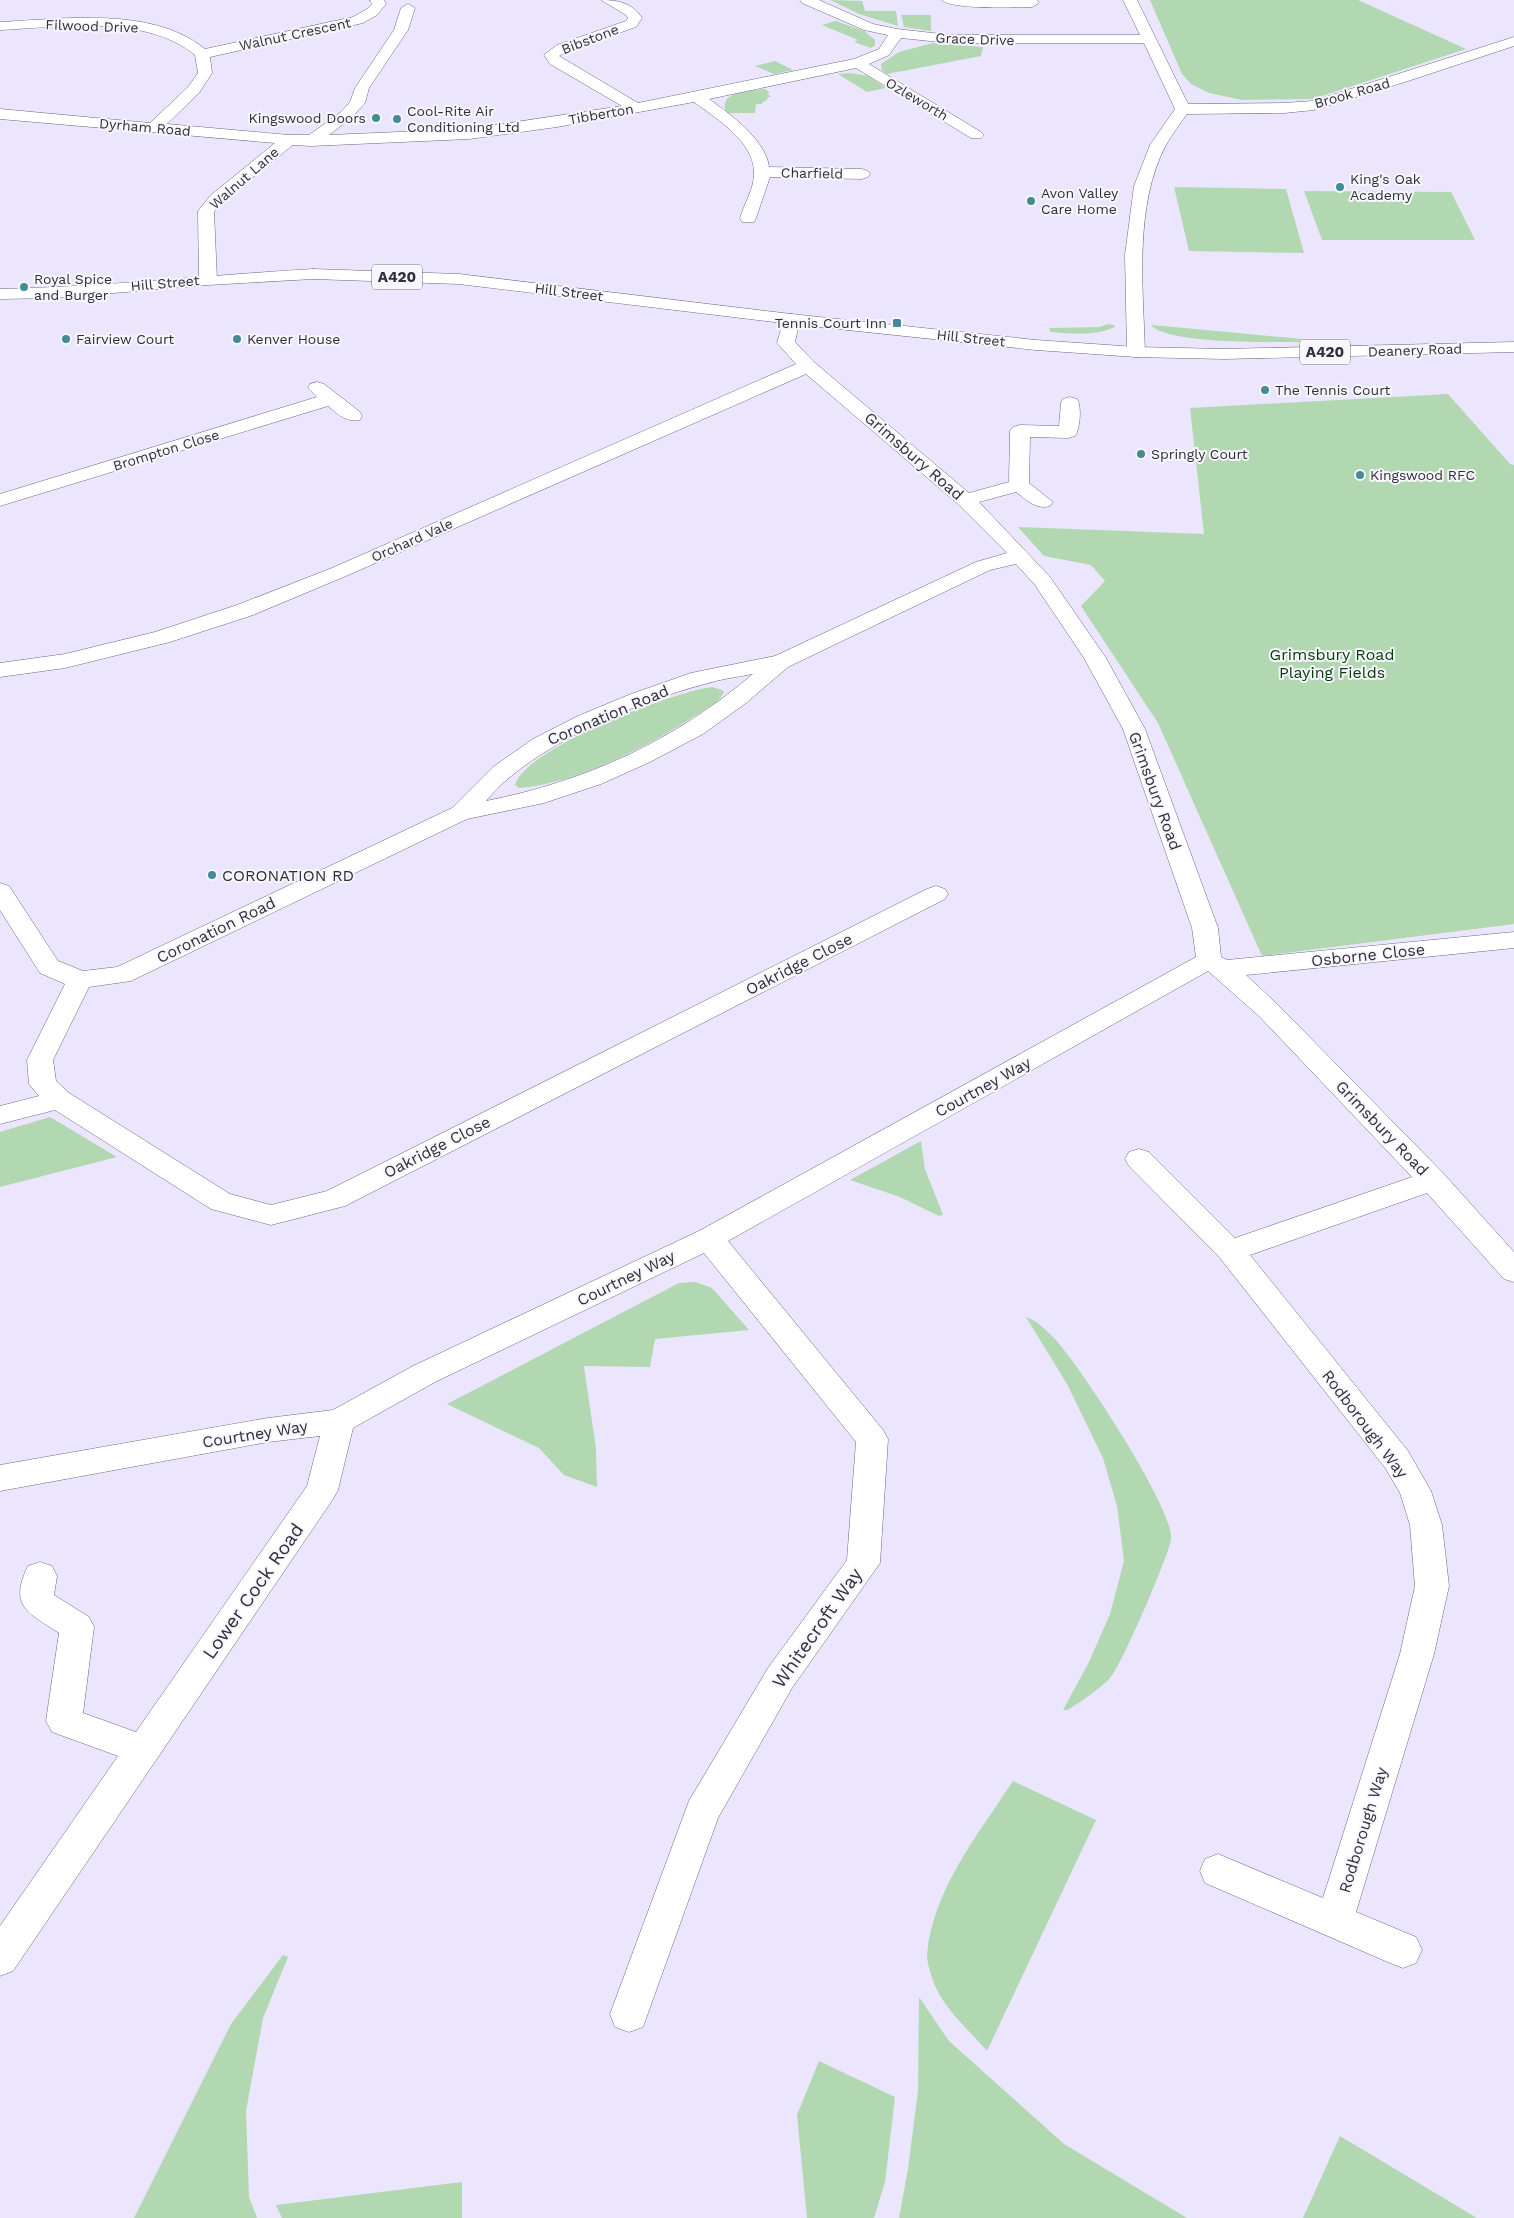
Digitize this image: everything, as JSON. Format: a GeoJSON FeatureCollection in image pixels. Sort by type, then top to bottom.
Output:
{"type":"FeatureCollection","features":[{"type":"Feature","properties":{"kind":"street","name":"Walnut Crescent"},"geometry":{"type":"LineString","coordinates":[[202,54],[358,20],[372,12],[379,4],[377,0]]}},
{"type":"Feature","properties":{"kind":"street","name":"Bibstone"},"geometry":{"type":"LineString","coordinates":[[608,0],[631,12],[635,18],[631,24],[562,48],[552,55],[555,61],[636,108]]}},
{"type":"Feature","properties":{"kind":"street","name":"Grace Drive"},"geometry":{"type":"LineString","coordinates":[[807,0],[869,27],[897,33],[950,39],[1149,39]]}},
{"type":"Feature","properties":{"kind":"street"},"geometry":{"type":"LineString","coordinates":[[949,0],[973,3],[1032,3]]}},
{"type":"Feature","properties":{"kind":"street"},"geometry":{"type":"LineString","coordinates":[[1130,0],[1165,76],[1183,109],[1158,145],[1142,186],[1134,255],[1136,352]]}},
{"type":"Feature","properties":{"kind":"street"},"geometry":{"type":"LineString","coordinates":[[311,141],[346,115],[357,103],[362,88],[401,30],[408,8]]}},
{"type":"Feature","properties":{"kind":"street","name":"Filwood Drive"},"geometry":{"type":"LineString","coordinates":[[0,26],[81,23],[129,25],[153,29],[184,41],[202,54]]}},
{"type":"Feature","properties":{"kind":"street","name":"Tibberton"},"geometry":{"type":"LineString","coordinates":[[289,140],[311,141],[469,134],[557,122],[858,63],[884,52],[897,33]]}},
{"type":"Feature","properties":{"kind":"street","name":"Brook Road"},"geometry":{"type":"LineString","coordinates":[[1183,109],[1284,108],[1314,105],[1395,81],[1514,41]]}},
{"type":"Feature","properties":{"kind":"street"},"geometry":{"type":"LineString","coordinates":[[154,128],[194,90],[205,73],[202,54]]}},
{"type":"Feature","properties":{"kind":"street","name":"Ozleworth"},"geometry":{"type":"LineString","coordinates":[[858,63],[976,135]]}},
{"type":"Feature","properties":{"kind":"street"},"geometry":{"type":"LineString","coordinates":[[697,96],[739,129],[756,151],[762,172],[748,218]]}},
{"type":"Feature","properties":{"kind":"street","name":"Dyrham Road"},"geometry":{"type":"LineString","coordinates":[[0,114],[289,140]]}},
{"type":"Feature","properties":{"kind":"street","name":"Walnut Lane"},"geometry":{"type":"LineString","coordinates":[[208,280],[206,211],[217,198],[289,140]]}},
{"type":"Feature","properties":{"kind":"street","name":"Charfield"},"geometry":{"type":"LineString","coordinates":[[762,172],[862,167],[858,193]]}},
{"type":"Feature","properties":{"kind":"street","name":"Hill Street"},"geometry":{"type":"LineString","coordinates":[[0,294],[55,293],[208,280],[313,274],[459,279],[791,319],[1036,345],[1136,352]]}},
{"type":"Feature","properties":{"kind":"street","name":"Grimsbury Road"},"geometry":{"type":"LineString","coordinates":[[791,319],[786,343],[808,366],[965,500],[1021,556],[1043,581],[1095,658],[1134,729],[1216,964],[1232,975],[1433,1180],[1514,1270]]}},
{"type":"Feature","properties":{"kind":"street","name":"Deanery Road"},"geometry":{"type":"LineString","coordinates":[[1136,352],[1243,354],[1514,347]]}},
{"type":"Feature","properties":{"kind":"street","name":"Orchard Vale"},"geometry":{"type":"LineString","coordinates":[[0,670],[65,661],[162,637],[245,610],[339,572],[808,366]]}},
{"type":"Feature","properties":{"kind":"street","name":"Brompton Close"},"geometry":{"type":"LineString","coordinates":[[0,500],[324,393],[353,416]]}},
{"type":"Feature","properties":{"kind":"street"},"geometry":{"type":"LineString","coordinates":[[1019,485],[1020,431],[1068,432],[1070,402]]}},
{"type":"Feature","properties":{"kind":"street"},"geometry":{"type":"LineString","coordinates":[[965,500],[1019,485]]}},
{"type":"Feature","properties":{"kind":"street"},"geometry":{"type":"LineString","coordinates":[[1019,485],[1043,502]]}},
{"type":"Feature","properties":{"kind":"street","name":"Coronation Road"},"geometry":{"type":"LineString","coordinates":[[460,813],[501,772],[542,744],[586,721],[639,699],[699,678],[780,662],[983,566],[1021,556]]}},
{"type":"Feature","properties":{"kind":"street","name":"Coronation Road"},"geometry":{"type":"LineString","coordinates":[[0,891],[49,967],[80,980],[122,975],[460,813],[536,798],[593,779],[642,757],[702,724],[738,698],[780,662]]}},
{"type":"Feature","properties":{"kind":"street","name":"Oakridge Close"},"geometry":{"type":"LineString","coordinates":[[80,980],[40,1060],[43,1084],[59,1100],[221,1202],[271,1215],[335,1199],[936,894]]}},
{"type":"Feature","properties":{"kind":"street","name":"Osborne Close"},"geometry":{"type":"LineString","coordinates":[[1216,964],[1514,940]]}},
{"type":"Feature","properties":{"kind":"street","name":"Courtney Way"},"geometry":{"type":"LineString","coordinates":[[0,1478],[268,1430],[339,1421],[424,1374],[709,1238],[1216,964]]}},
{"type":"Feature","properties":{"kind":"street"},"geometry":{"type":"LineString","coordinates":[[0,1114],[59,1100]]}},
{"type":"Feature","properties":{"kind":"street","name":"Rodborough Way"},"geometry":{"type":"LineString","coordinates":[[1139,1159],[1230,1252],[1397,1460],[1415,1491],[1426,1525],[1432,1586],[1417,1654],[1335,1920]]}},
{"type":"Feature","properties":{"kind":"street"},"geometry":{"type":"LineString","coordinates":[[1230,1252],[1433,1180]]}},
{"type":"Feature","properties":{"kind":"street","name":"Whitecroft Way"},"geometry":{"type":"LineString","coordinates":[[629,2014],[702,1812],[780,1678],[863,1563],[872,1439],[709,1238]]}},
{"type":"Feature","properties":{"kind":"street","name":"Lower Cock Road"},"geometry":{"type":"LineString","coordinates":[[0,1958],[322,1490],[339,1421]]}},
{"type":"Feature","properties":{"kind":"street"},"geometry":{"type":"LineString","coordinates":[[40,1576],[37,1601],[77,1626],[64,1720],[143,1750]]}},
{"type":"Feature","properties":{"kind":"street"},"geometry":{"type":"LineString","coordinates":[[1218,1871],[1403,1950]]}},
{"type":"Feature","properties":{"kind":"green space"},"geometry":{"type":"Polygon","coordinates":[[[830,0],[862,1],[865,11],[896,11],[898,26],[859,14],[830,0]]]}},
{"type":"Feature","properties":{"kind":"green space"},"geometry":{"type":"Polygon","coordinates":[[[1150,0],[1358,0],[1466,49],[1313,99],[1242,100],[1209,93],[1191,84],[1182,74],[1150,0]]]}},
{"type":"Feature","properties":{"kind":"green space"},"geometry":{"type":"Polygon","coordinates":[[[901,15],[931,15],[931,31],[904,27],[901,15]]]}},
{"type":"Feature","properties":{"kind":"green space"},"geometry":{"type":"Polygon","coordinates":[[[836,21],[864,31],[875,40],[875,45],[871,48],[854,42],[858,40],[822,25],[836,21]]]}},
{"type":"Feature","properties":{"kind":"green space"},"geometry":{"type":"Polygon","coordinates":[[[933,43],[983,47],[981,56],[887,74],[882,70],[881,64],[899,52],[933,43]]]}},
{"type":"Feature","properties":{"kind":"green space"},"geometry":{"type":"Polygon","coordinates":[[[775,61],[793,70],[774,74],[755,66],[775,61]]]}},
{"type":"Feature","properties":{"kind":"green space"},"geometry":{"type":"Polygon","coordinates":[[[850,73],[868,76],[886,88],[867,92],[838,74],[850,73]]]}},
{"type":"Feature","properties":{"kind":"green space"},"geometry":{"type":"Polygon","coordinates":[[[765,89],[770,93],[767,93],[771,97],[767,97],[768,99],[762,104],[756,104],[755,113],[726,113],[726,100],[731,96],[765,89]]]}},
{"type":"Feature","properties":{"kind":"green space"},"geometry":{"type":"Polygon","coordinates":[[[1174,187],[1286,189],[1304,253],[1189,251],[1174,187]]]}},
{"type":"Feature","properties":{"kind":"green space"},"geometry":{"type":"Polygon","coordinates":[[[1304,191],[1451,192],[1475,240],[1322,240],[1304,191]]]}},
{"type":"Feature","properties":{"kind":"green space"},"geometry":{"type":"Polygon","coordinates":[[[1108,324],[1115,327],[1083,334],[1051,332],[1049,328],[1100,327],[1108,324]]]}},
{"type":"Feature","properties":{"kind":"green space"},"geometry":{"type":"Polygon","coordinates":[[[1151,325],[1302,339],[1300,342],[1263,342],[1196,339],[1176,336],[1151,325]]]}},
{"type":"Feature","properties":{"kind":"green space","name":"Grimsbury Road Playing Fields"},"geometry":{"type":"Polygon","coordinates":[[[1448,394],[1510,464],[1514,465],[1514,924],[1262,956],[1158,723],[1081,606],[1105,581],[1091,565],[1044,556],[1018,527],[1204,534],[1190,408],[1448,394]]]}},
{"type":"Feature","properties":{"kind":"green space"},"geometry":{"type":"Polygon","coordinates":[[[712,687],[724,692],[716,702],[679,726],[636,750],[588,771],[564,779],[519,788],[515,785],[525,771],[544,755],[572,739],[636,710],[693,691],[712,687]]]}},
{"type":"Feature","properties":{"kind":"green space"},"geometry":{"type":"Polygon","coordinates":[[[50,1117],[117,1157],[0,1187],[0,1132],[50,1117]]]}},
{"type":"Feature","properties":{"kind":"green space"},"geometry":{"type":"Polygon","coordinates":[[[921,1141],[925,1169],[943,1215],[939,1216],[900,1197],[850,1180],[921,1141]]]}},
{"type":"Feature","properties":{"kind":"green space"},"geometry":{"type":"Polygon","coordinates":[[[696,1282],[712,1288],[749,1330],[655,1339],[650,1367],[584,1366],[596,1449],[597,1487],[564,1475],[539,1448],[447,1404],[679,1283],[696,1282]]]}},
{"type":"Feature","properties":{"kind":"green space"},"geometry":{"type":"Polygon","coordinates":[[[1026,1317],[1044,1328],[1065,1351],[1123,1436],[1158,1499],[1168,1523],[1171,1539],[1154,1587],[1115,1670],[1101,1687],[1068,1710],[1063,1710],[1089,1662],[1110,1614],[1124,1561],[1117,1506],[1103,1458],[1067,1384],[1026,1317]]]}},
{"type":"Feature","properties":{"kind":"green space"},"geometry":{"type":"Polygon","coordinates":[[[1013,1781],[1096,1820],[987,2051],[957,2018],[937,1991],[928,1965],[927,1955],[931,1931],[947,1886],[972,1842],[1013,1781]]]}},
{"type":"Feature","properties":{"kind":"green space"},"geometry":{"type":"Polygon","coordinates":[[[283,1955],[288,1957],[263,2018],[246,2111],[249,2197],[257,2218],[134,2218],[231,2024],[283,1955]]]}},
{"type":"Feature","properties":{"kind":"green space"},"geometry":{"type":"Polygon","coordinates":[[[919,1997],[949,2041],[1064,2144],[1187,2218],[899,2218],[908,2169],[918,2091],[919,1997]]]}},
{"type":"Feature","properties":{"kind":"green space"},"geometry":{"type":"Polygon","coordinates":[[[819,2061],[895,2097],[885,2182],[874,2218],[807,2218],[797,2115],[819,2061]]]}},
{"type":"Feature","properties":{"kind":"green space"},"geometry":{"type":"Polygon","coordinates":[[[1340,2136],[1477,2218],[1303,2218],[1340,2136]]]}},
{"type":"Feature","properties":{"kind":"green space"},"geometry":{"type":"Polygon","coordinates":[[[462,2182],[462,2218],[282,2218],[276,2205],[462,2182]]]}},
{"type":"Feature","properties":{"kind":"place","name":"Kingswood Doors"},"geometry":{"type":"Point","coordinates":[376,118]}},
{"type":"Feature","properties":{"kind":"place","name":"Cool-Rite Air Conditioning Ltd"},"geometry":{"type":"Point","coordinates":[397,119]}},
{"type":"Feature","properties":{"kind":"place","name":"King's Oak Academy"},"geometry":{"type":"Point","coordinates":[1340,187]}},
{"type":"Feature","properties":{"kind":"place","name":"Avon Valley Care Home"},"geometry":{"type":"Point","coordinates":[1031,201]}},
{"type":"Feature","properties":{"kind":"place","name":"Royal Spice and Burger"},"geometry":{"type":"Point","coordinates":[24,287]}},
{"type":"Feature","properties":{"kind":"place","name":"Tennis Court Inn"},"geometry":{"type":"Point","coordinates":[897,323]}},
{"type":"Feature","properties":{"kind":"place","name":"Fairview Court"},"geometry":{"type":"Point","coordinates":[66,339]}},
{"type":"Feature","properties":{"kind":"place","name":"Kenver House"},"geometry":{"type":"Point","coordinates":[237,339]}},
{"type":"Feature","properties":{"kind":"place","name":"The Tennis Court"},"geometry":{"type":"Point","coordinates":[1265,390]}},
{"type":"Feature","properties":{"kind":"place","name":"Springly Court"},"geometry":{"type":"Point","coordinates":[1141,454]}},
{"type":"Feature","properties":{"kind":"place","name":"Kingswood RFC"},"geometry":{"type":"Point","coordinates":[1360,475]}},
{"type":"Feature","properties":{"kind":"place","name":"CORONATION RD"},"geometry":{"type":"Point","coordinates":[212,875]}}]}
